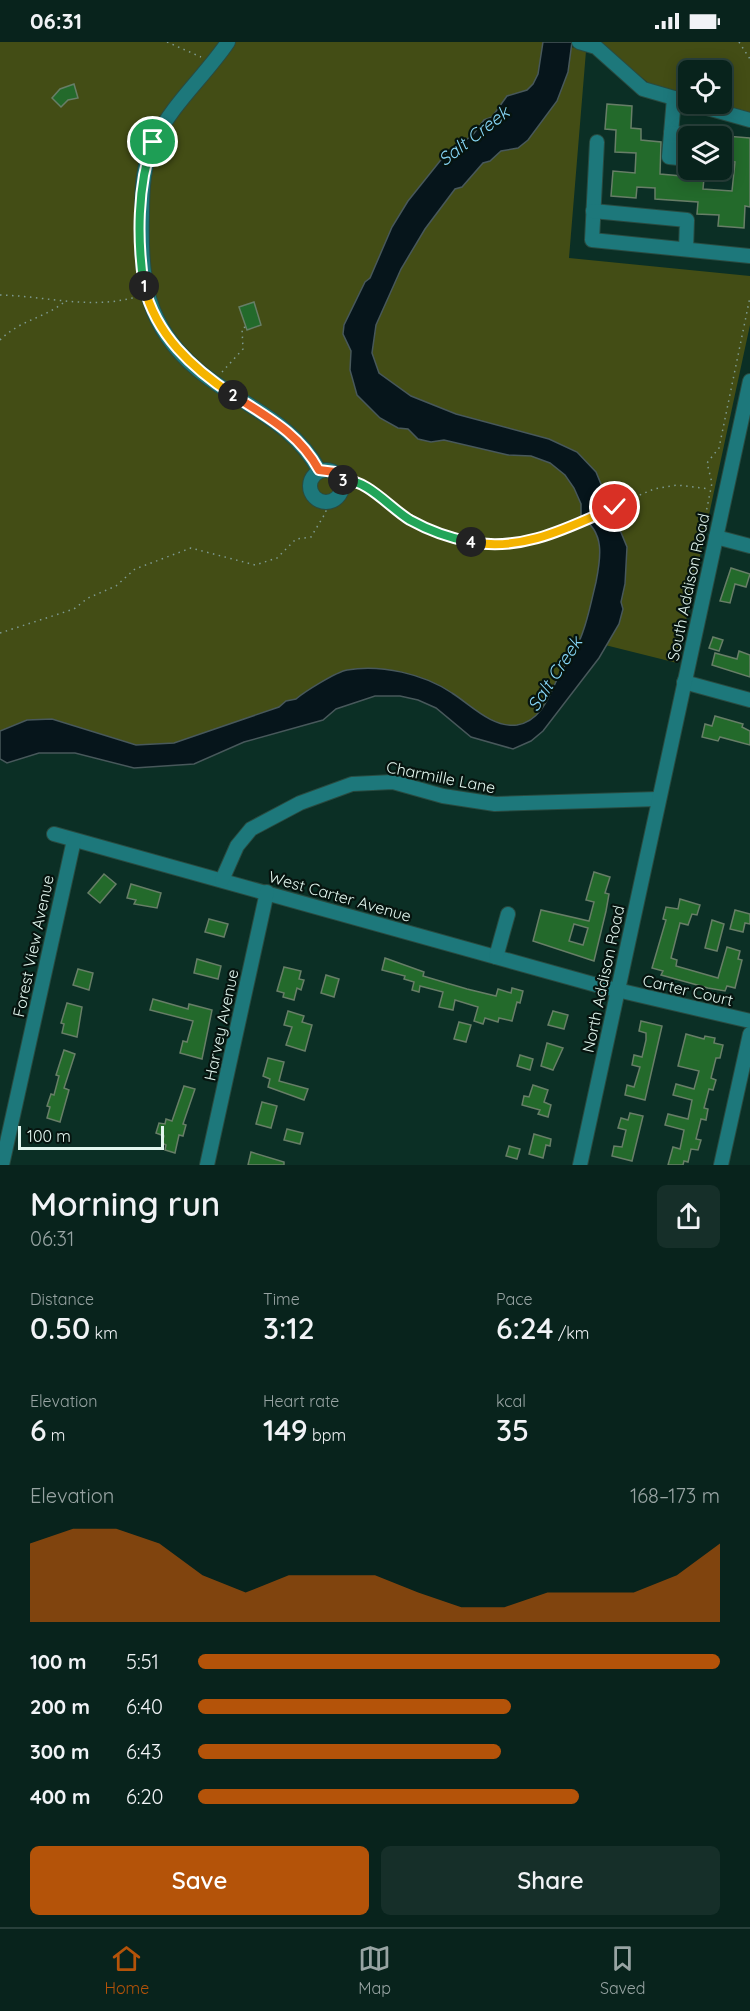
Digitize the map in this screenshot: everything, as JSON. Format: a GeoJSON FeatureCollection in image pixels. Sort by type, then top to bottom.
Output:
{"type":"FeatureCollection","features":[{"type":"Feature","properties":{"kind":"street"},"geometry":{"type":"LineString","coordinates":[[228,42],[162,126],[148,155],[144,181],[141,248],[147,297],[162,329],[186,358],[213,381],[296,436],[310,452],[319,470]]}},
{"type":"Feature","properties":{"kind":"street"},"geometry":{"type":"LineString","coordinates":[[582,43],[596,47],[643,89],[678,99]]}},
{"type":"Feature","properties":{"kind":"street"},"geometry":{"type":"LineString","coordinates":[[674,98],[669,158],[678,158]]}},
{"type":"Feature","properties":{"kind":"street"},"geometry":{"type":"LineString","coordinates":[[729,114],[750,120]]}},
{"type":"Feature","properties":{"kind":"street"},"geometry":{"type":"LineString","coordinates":[[671,133],[678,133]]}},
{"type":"Feature","properties":{"kind":"street"},"geometry":{"type":"LineString","coordinates":[[597,142],[592,240],[750,256]]}},
{"type":"Feature","properties":{"kind":"street"},"geometry":{"type":"LineString","coordinates":[[593,211],[687,220],[686,249]]}},
{"type":"Feature","properties":{"kind":"street","name":"South Addison Road"},"geometry":{"type":"LineString","coordinates":[[658,799],[750,381]]}},
{"type":"Feature","properties":{"kind":"street"},"geometry":{"type":"LineString","coordinates":[[319,470],[335,472],[342,481],[337,498],[325,502],[314,499],[310,488],[314,474],[319,470]]}},
{"type":"Feature","properties":{"kind":"street"},"geometry":{"type":"LineString","coordinates":[[716,537],[750,546]]}},
{"type":"Feature","properties":{"kind":"street"},"geometry":{"type":"LineString","coordinates":[[684,682],[750,700]]}},
{"type":"Feature","properties":{"kind":"street","name":"Charmille Lane"},"geometry":{"type":"LineString","coordinates":[[222,880],[237,846],[257,825],[300,803],[352,784],[393,782],[453,798],[495,804],[658,799]]}},
{"type":"Feature","properties":{"kind":"street","name":"North Addison Road"},"geometry":{"type":"LineString","coordinates":[[579,1165],[658,799]]}},
{"type":"Feature","properties":{"kind":"street","name":"West Carter Avenue"},"geometry":{"type":"LineString","coordinates":[[54,834],[618,990]]}},
{"type":"Feature","properties":{"kind":"street","name":"Forest View Avenue"},"geometry":{"type":"LineString","coordinates":[[2,1165],[74,840]]}},
{"type":"Feature","properties":{"kind":"street","name":"Harvey Avenue"},"geometry":{"type":"LineString","coordinates":[[207,1165],[267,892]]}},
{"type":"Feature","properties":{"kind":"street"},"geometry":{"type":"LineString","coordinates":[[496,957],[508,914]]}},
{"type":"Feature","properties":{"kind":"street","name":"Carter Court"},"geometry":{"type":"LineString","coordinates":[[618,990],[750,1021]]}},
{"type":"Feature","properties":{"kind":"street"},"geometry":{"type":"LineString","coordinates":[[722,1165],[750,1034]]}},
{"type":"Feature","properties":{"kind":"path"},"geometry":{"type":"LineString","coordinates":[[167,42],[173,47],[213,63]]}},
{"type":"Feature","properties":{"kind":"path"},"geometry":{"type":"LineString","coordinates":[[739,42],[750,59]]}},
{"type":"Feature","properties":{"kind":"path"},"geometry":{"type":"LineString","coordinates":[[0,295],[63,302],[124,301],[134,297],[147,297]]}},
{"type":"Feature","properties":{"kind":"path"},"geometry":{"type":"LineString","coordinates":[[702,533],[710,489],[707,463],[719,448],[750,297]]}},
{"type":"Feature","properties":{"kind":"path"},"geometry":{"type":"LineString","coordinates":[[0,340],[24,321],[40,316],[63,302]]}},
{"type":"Feature","properties":{"kind":"path"},"geometry":{"type":"LineString","coordinates":[[213,381],[240,353],[244,343],[242,328],[246,327]]}},
{"type":"Feature","properties":{"kind":"path"},"geometry":{"type":"LineString","coordinates":[[342,481],[358,482],[392,508],[423,527],[480,544],[524,543],[666,486],[710,489]]}},
{"type":"Feature","properties":{"kind":"path"},"geometry":{"type":"LineString","coordinates":[[0,633],[74,609],[88,598],[116,586],[135,569],[191,548],[255,565],[277,558],[296,539],[311,537],[326,512],[325,502]]}},
{"type":"Feature","properties":{"kind":"green space"},"geometry":{"type":"Polygon","coordinates":[[[0,42],[553,42],[586,51],[569,258],[750,276],[750,325],[677,663],[593,642],[542,722],[501,733],[400,683],[162,753],[0,738],[0,42]]]}},
{"type":"Feature","properties":{"kind":"green space"},"geometry":{"type":"Polygon","coordinates":[[[598,42],[750,42],[750,113],[732,108],[732,60],[678,60],[678,92],[651,85],[598,42]]]}},
{"type":"Feature","properties":{"kind":"water","name":"Salt Creek"},"geometry":{"type":"Polygon","coordinates":[[[543,42],[572,42],[568,72],[557,101],[528,140],[518,148],[501,151],[490,161],[483,163],[462,187],[455,189],[425,229],[401,269],[376,325],[372,353],[379,373],[411,396],[456,414],[549,439],[577,452],[596,472],[627,547],[625,584],[621,602],[623,609],[619,624],[599,658],[543,731],[531,741],[513,749],[471,737],[436,708],[418,700],[400,696],[375,696],[336,709],[323,720],[244,742],[194,764],[134,768],[75,753],[39,753],[7,763],[0,759],[0,731],[27,720],[52,719],[136,745],[174,743],[279,707],[336,674],[360,668],[402,672],[429,681],[452,693],[482,715],[508,725],[526,722],[544,706],[560,672],[572,656],[580,639],[598,573],[600,554],[598,538],[589,523],[581,517],[581,504],[574,488],[565,475],[550,463],[531,456],[508,455],[444,440],[431,442],[418,439],[408,429],[398,428],[380,418],[357,395],[350,370],[351,351],[343,334],[344,325],[365,282],[370,278],[392,227],[408,201],[448,151],[472,136],[484,120],[492,117],[507,96],[527,90],[533,84],[538,74],[543,42]]]}},
{"type":"Feature","properties":{"kind":"pier"},"geometry":{"type":"Polygon","coordinates":[[[613,504],[615,511],[584,522],[582,518],[613,504]]]}},
{"type":"Feature","properties":{"kind":"building"},"geometry":{"type":"Polygon","coordinates":[[[74,84],[78,98],[68,100],[61,107],[52,98],[60,89],[74,84]]]}},
{"type":"Feature","properties":{"kind":"building"},"geometry":{"type":"Polygon","coordinates":[[[607,104],[632,106],[631,128],[641,129],[641,140],[661,142],[660,174],[678,176],[678,180],[704,180],[703,189],[732,191],[735,162],[732,162],[732,136],[750,138],[750,207],[745,206],[744,228],[718,226],[719,215],[697,214],[698,202],[655,199],[655,188],[637,187],[636,198],[611,196],[613,171],[635,173],[636,153],[615,152],[616,130],[605,129],[607,104]]]}},
{"type":"Feature","properties":{"kind":"building"},"geometry":{"type":"Polygon","coordinates":[[[254,302],[261,325],[247,330],[239,307],[254,302]]]}},
{"type":"Feature","properties":{"kind":"building"},"geometry":{"type":"Polygon","coordinates":[[[731,568],[750,574],[746,587],[735,584],[730,603],[720,601],[731,568]]]}},
{"type":"Feature","properties":{"kind":"building"},"geometry":{"type":"Polygon","coordinates":[[[713,637],[723,640],[719,651],[709,648],[713,637]]]}},
{"type":"Feature","properties":{"kind":"building"},"geometry":{"type":"Polygon","coordinates":[[[739,651],[750,655],[750,677],[712,665],[715,653],[737,659],[739,651]]]}},
{"type":"Feature","properties":{"kind":"building"},"geometry":{"type":"Polygon","coordinates":[[[715,716],[743,724],[742,727],[750,731],[750,745],[720,737],[718,741],[702,737],[705,724],[712,726],[715,716]]]}},
{"type":"Feature","properties":{"kind":"building"},"geometry":{"type":"Polygon","coordinates":[[[594,872],[610,877],[605,893],[609,894],[606,911],[594,961],[533,941],[541,910],[589,921],[594,902],[586,900],[594,872]],[[574,924],[569,941],[583,945],[588,928],[574,924]]]}},
{"type":"Feature","properties":{"kind":"building"},"geometry":{"type":"Polygon","coordinates":[[[104,874],[116,884],[100,903],[88,893],[104,874]]]}},
{"type":"Feature","properties":{"kind":"building"},"geometry":{"type":"Polygon","coordinates":[[[131,884],[161,893],[157,908],[134,904],[136,900],[127,898],[131,884]]]}},
{"type":"Feature","properties":{"kind":"building"},"geometry":{"type":"Polygon","coordinates":[[[680,899],[700,905],[697,915],[692,914],[688,925],[680,923],[671,958],[677,960],[676,966],[718,978],[727,947],[740,951],[738,959],[742,960],[735,988],[727,986],[725,991],[708,988],[661,975],[663,971],[652,968],[666,920],[663,919],[666,907],[678,909],[680,899]]]}},
{"type":"Feature","properties":{"kind":"building"},"geometry":{"type":"Polygon","coordinates":[[[735,910],[750,914],[750,924],[745,923],[743,932],[730,929],[735,910]]]}},
{"type":"Feature","properties":{"kind":"building"},"geometry":{"type":"Polygon","coordinates":[[[209,919],[228,924],[224,937],[205,932],[209,919]]]}},
{"type":"Feature","properties":{"kind":"building"},"geometry":{"type":"Polygon","coordinates":[[[712,920],[724,924],[717,951],[705,948],[712,920]]]}},
{"type":"Feature","properties":{"kind":"building"},"geometry":{"type":"Polygon","coordinates":[[[385,958],[424,972],[423,976],[496,996],[498,989],[511,993],[512,988],[523,991],[520,1003],[517,1002],[512,1021],[499,1018],[498,1022],[485,1018],[483,1024],[474,1021],[478,1007],[455,1000],[453,1010],[439,1007],[443,992],[420,986],[419,992],[412,990],[414,982],[404,979],[405,976],[382,970],[385,958]]]}},
{"type":"Feature","properties":{"kind":"building"},"geometry":{"type":"Polygon","coordinates":[[[197,959],[221,966],[218,979],[194,973],[197,959]]]}},
{"type":"Feature","properties":{"kind":"building"},"geometry":{"type":"Polygon","coordinates":[[[284,967],[301,971],[299,979],[304,980],[301,990],[297,988],[294,1000],[283,997],[284,993],[277,991],[284,967]]]}},
{"type":"Feature","properties":{"kind":"building"},"geometry":{"type":"Polygon","coordinates":[[[78,969],[93,973],[89,990],[73,985],[78,969]]]}},
{"type":"Feature","properties":{"kind":"building"},"geometry":{"type":"Polygon","coordinates":[[[326,975],[339,979],[334,997],[321,993],[326,975]]]}},
{"type":"Feature","properties":{"kind":"building"},"geometry":{"type":"Polygon","coordinates":[[[153,999],[188,1009],[189,1004],[212,1010],[202,1059],[180,1053],[183,1041],[187,1042],[193,1021],[150,1010],[153,999]]]}},
{"type":"Feature","properties":{"kind":"building"},"geometry":{"type":"Polygon","coordinates":[[[67,1003],[82,1007],[77,1037],[62,1033],[64,1024],[61,1023],[67,1003]]]}},
{"type":"Feature","properties":{"kind":"building"},"geometry":{"type":"Polygon","coordinates":[[[288,1011],[304,1016],[302,1022],[312,1025],[305,1051],[286,1045],[292,1027],[284,1025],[288,1011]]]}},
{"type":"Feature","properties":{"kind":"building"},"geometry":{"type":"Polygon","coordinates":[[[553,1011],[568,1015],[564,1029],[548,1025],[553,1011]]]}},
{"type":"Feature","properties":{"kind":"building"},"geometry":{"type":"Polygon","coordinates":[[[641,1021],[662,1026],[645,1100],[625,1095],[627,1085],[634,1087],[640,1067],[632,1065],[634,1055],[642,1057],[646,1040],[646,1033],[639,1031],[641,1021]]]}},
{"type":"Feature","properties":{"kind":"building"},"geometry":{"type":"Polygon","coordinates":[[[459,1022],[471,1025],[466,1042],[454,1039],[459,1022]]]}},
{"type":"Feature","properties":{"kind":"building"},"geometry":{"type":"Polygon","coordinates":[[[686,1034],[704,1039],[705,1036],[715,1038],[714,1043],[723,1045],[720,1058],[716,1058],[711,1078],[716,1080],[713,1090],[709,1089],[704,1108],[708,1109],[706,1120],[701,1119],[696,1139],[701,1140],[698,1150],[691,1149],[688,1162],[684,1161],[683,1165],[668,1165],[673,1147],[680,1149],[684,1130],[665,1125],[668,1114],[688,1119],[692,1100],[673,1095],[676,1084],[694,1089],[699,1071],[678,1066],[686,1034]]]}},
{"type":"Feature","properties":{"kind":"building"},"geometry":{"type":"Polygon","coordinates":[[[547,1043],[563,1048],[553,1070],[541,1066],[547,1043]]]}},
{"type":"Feature","properties":{"kind":"building"},"geometry":{"type":"Polygon","coordinates":[[[64,1050],[75,1054],[64,1088],[69,1090],[60,1122],[47,1118],[50,1107],[47,1106],[51,1094],[54,1095],[59,1076],[56,1075],[64,1050]]]}},
{"type":"Feature","properties":{"kind":"building"},"geometry":{"type":"Polygon","coordinates":[[[520,1055],[533,1059],[530,1070],[517,1066],[520,1055]]]}},
{"type":"Feature","properties":{"kind":"building"},"geometry":{"type":"Polygon","coordinates":[[[268,1058],[284,1062],[279,1081],[308,1089],[304,1100],[268,1087],[270,1079],[263,1076],[268,1058]]]}},
{"type":"Feature","properties":{"kind":"building"},"geometry":{"type":"Polygon","coordinates":[[[533,1085],[548,1090],[544,1102],[551,1105],[548,1117],[538,1114],[540,1110],[522,1105],[524,1096],[529,1097],[533,1085]]]}},
{"type":"Feature","properties":{"kind":"building"},"geometry":{"type":"Polygon","coordinates":[[[184,1086],[195,1089],[183,1124],[186,1125],[183,1136],[179,1135],[175,1153],[165,1150],[166,1145],[162,1143],[164,1136],[156,1133],[159,1123],[165,1124],[166,1119],[172,1121],[184,1086]]]}},
{"type":"Feature","properties":{"kind":"building"},"geometry":{"type":"Polygon","coordinates":[[[262,1102],[277,1106],[271,1128],[256,1124],[262,1102]]]}},
{"type":"Feature","properties":{"kind":"building"},"geometry":{"type":"Polygon","coordinates":[[[630,1113],[643,1116],[632,1161],[612,1156],[614,1146],[622,1147],[626,1130],[618,1128],[621,1118],[628,1120],[630,1113]]]}},
{"type":"Feature","properties":{"kind":"building"},"geometry":{"type":"Polygon","coordinates":[[[287,1129],[303,1133],[300,1144],[284,1140],[287,1129]]]}},
{"type":"Feature","properties":{"kind":"building"},"geometry":{"type":"Polygon","coordinates":[[[534,1134],[551,1139],[550,1146],[546,1145],[543,1158],[529,1154],[534,1134]]]}},
{"type":"Feature","properties":{"kind":"building"},"geometry":{"type":"Polygon","coordinates":[[[509,1146],[520,1149],[517,1159],[506,1156],[509,1146]]]}},
{"type":"Feature","properties":{"kind":"building"},"geometry":{"type":"Polygon","coordinates":[[[251,1152],[284,1162],[284,1165],[248,1165],[251,1152]]]}},
{"type":"Feature","properties":{"kind":"route"},"geometry":{"type":"LineString","coordinates":[[153,142],[148,155],[144,181],[141,248],[144,284],[154,315],[172,342],[198,370],[296,436],[310,452],[319,470],[335,472],[342,481],[358,482],[392,508],[423,527],[480,544],[524,543],[615,507]]}}]}
